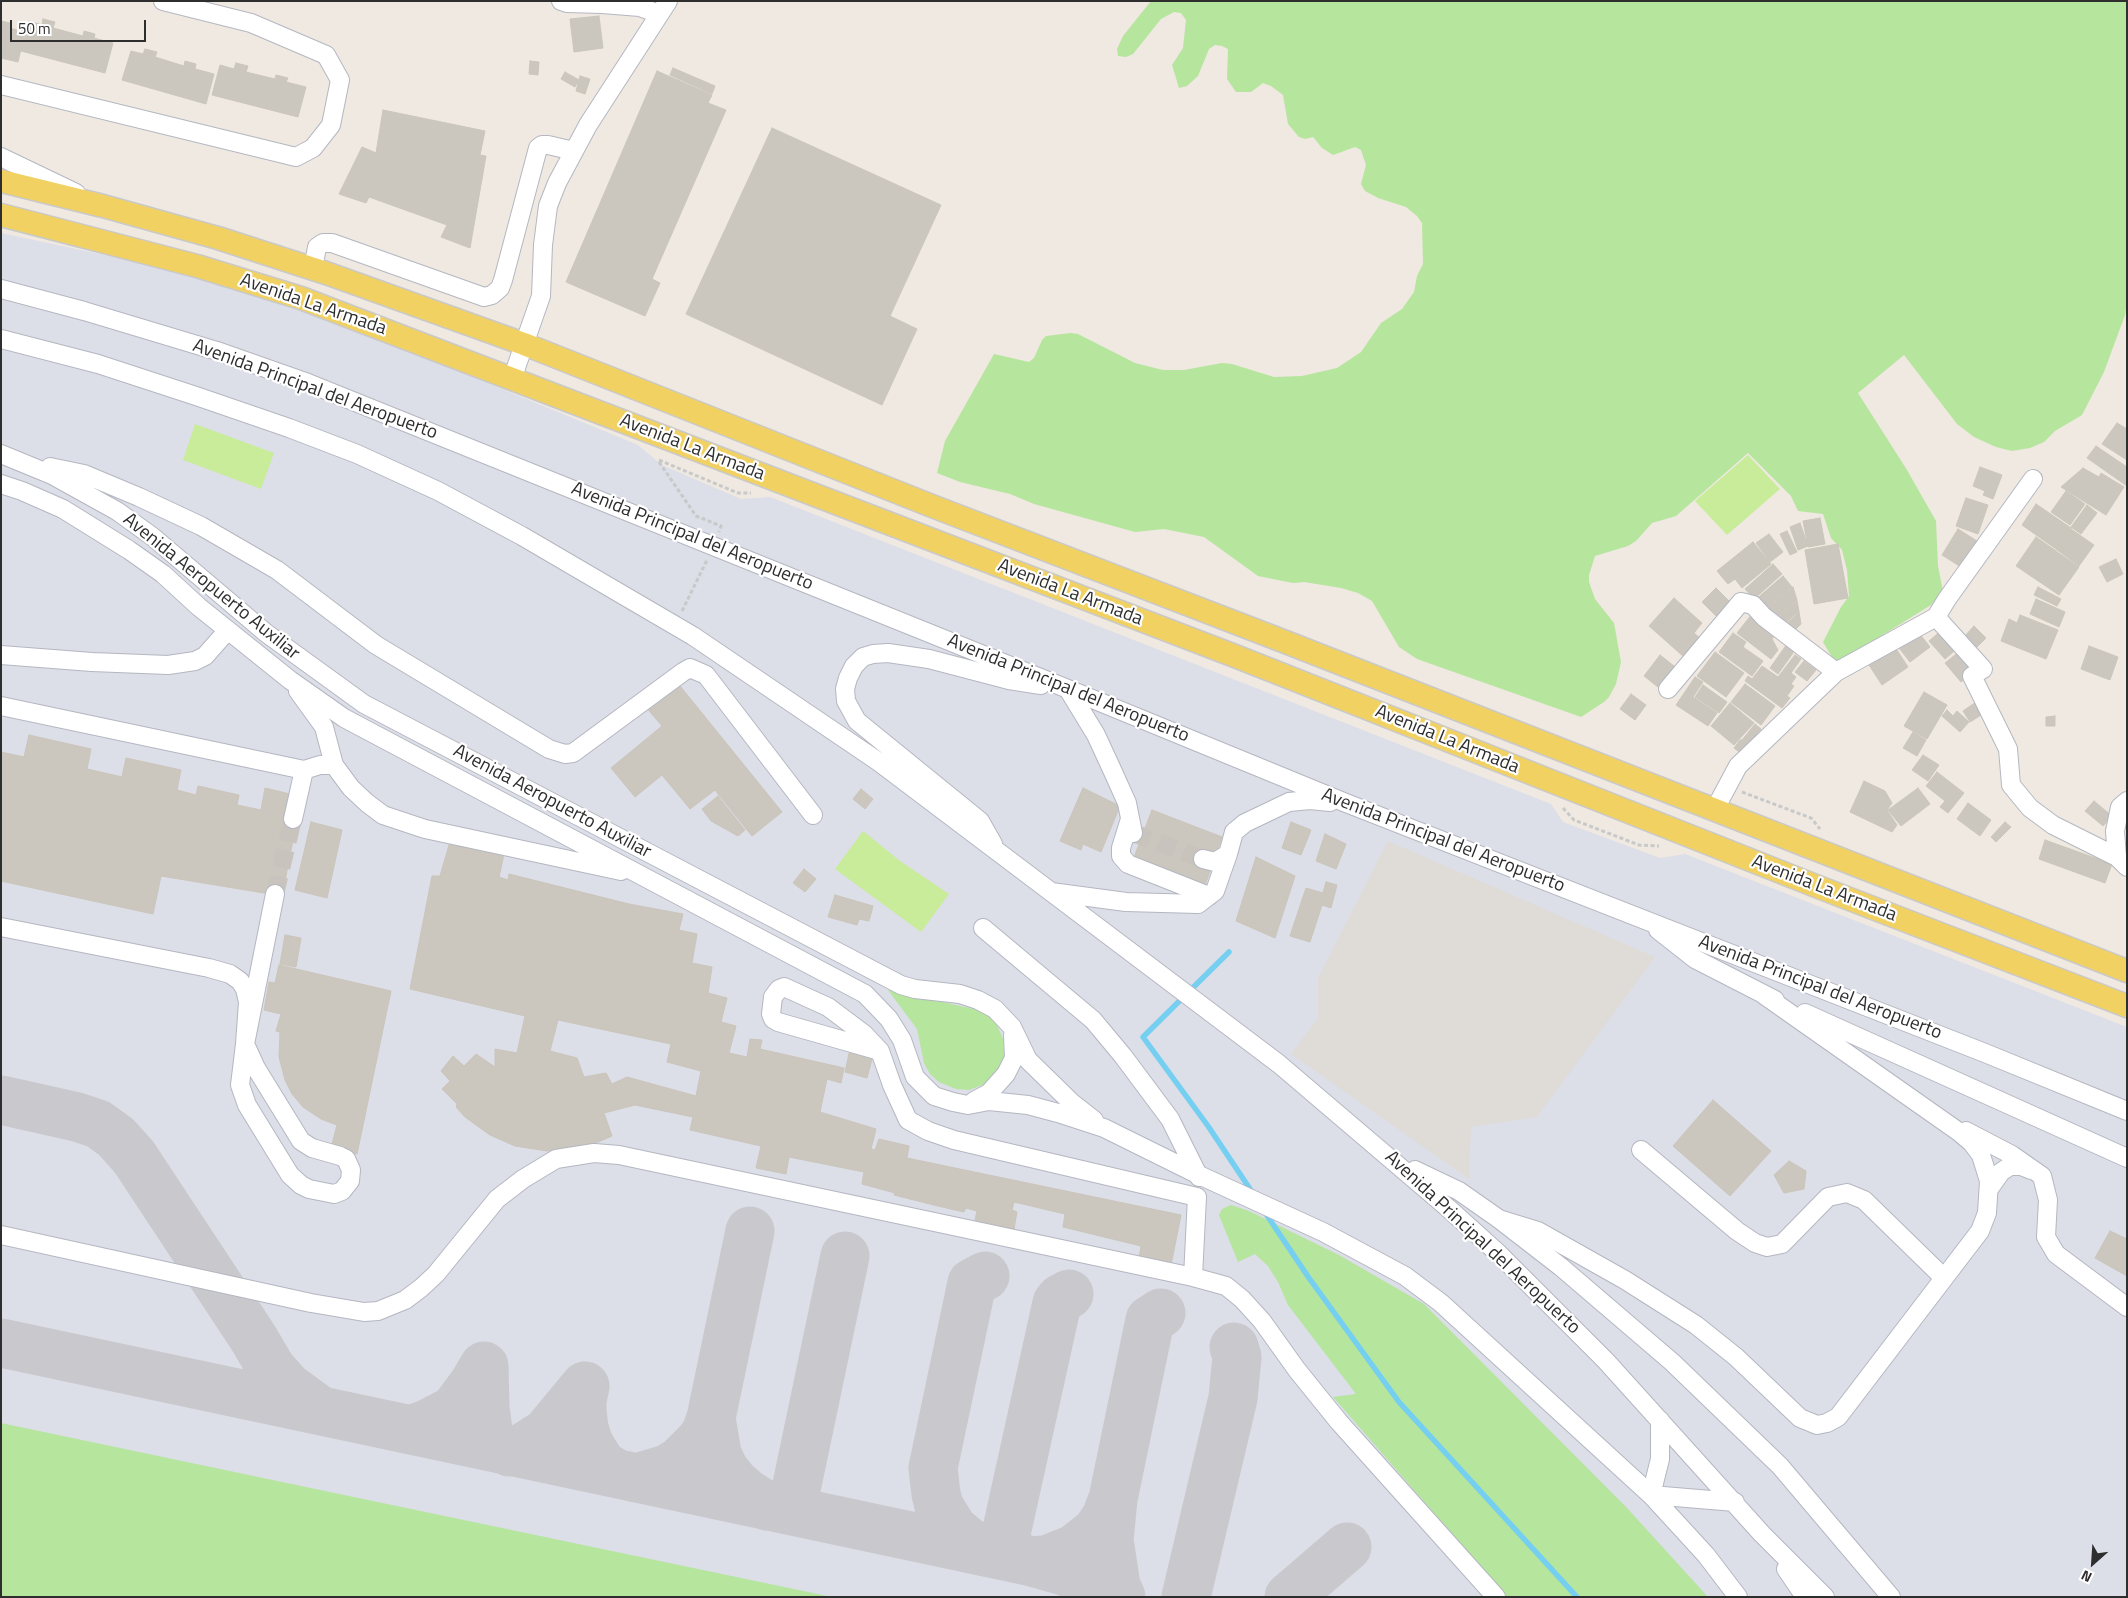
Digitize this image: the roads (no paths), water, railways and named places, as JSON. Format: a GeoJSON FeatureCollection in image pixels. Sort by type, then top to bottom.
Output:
{"type":"FeatureCollection","features":[{"type":"Feature","properties":{"kind":"main road","name":"Avenida La Armada"},"geometry":{"type":"LineString","coordinates":[[1,181],[103,206],[218,238],[313,269],[524,344],[932,506],[1284,641],[2127,971]]}},
{"type":"Feature","properties":{"kind":"main road","name":"Avenida La Armada"},"geometry":{"type":"LineString","coordinates":[[1,215],[197,266],[300,298],[1225,653],[1821,888],[2127,1006]]}},
{"type":"Feature","properties":{"kind":"street"},"geometry":{"type":"LineString","coordinates":[[1,85],[296,158],[313,148],[331,125],[340,80],[326,55],[251,22],[163,1]]}},
{"type":"Feature","properties":{"kind":"street"},"geometry":{"type":"LineString","coordinates":[[561,1],[567,4],[663,7]]}},
{"type":"Feature","properties":{"kind":"street"},"geometry":{"type":"LineString","coordinates":[[512,379],[541,296],[543,245],[548,206],[557,183],[588,125],[663,7]]}},
{"type":"Feature","properties":{"kind":"street"},"geometry":{"type":"LineString","coordinates":[[313,269],[317,247],[323,243],[332,243],[484,297],[492,295],[500,288],[503,280],[538,148],[542,145],[548,145],[574,151]]}},
{"type":"Feature","properties":{"kind":"street"},"geometry":{"type":"LineString","coordinates":[[1,157],[103,206]]}},
{"type":"Feature","properties":{"kind":"street","name":"Avenida Principal del Aeropuerto"},"geometry":{"type":"LineString","coordinates":[[1,289],[84,311],[217,352],[308,383],[1346,803],[1985,1053],[2127,1111]]}},
{"type":"Feature","properties":{"kind":"street","name":"Avenida Principal del Aeropuerto"},"geometry":{"type":"LineString","coordinates":[[1,339],[98,364],[215,402],[349,451],[438,490],[522,536],[693,636],[879,762],[1155,972],[1280,1064],[1394,1160],[1499,1254],[1606,1361],[1762,1534],[1825,1597]]}},
{"type":"Feature","properties":{"kind":"street","name":"Avenida Aeropuerto Auxiliar"},"geometry":{"type":"LineString","coordinates":[[1,454],[26,462],[117,511],[153,537],[266,632],[364,704],[901,985],[915,989],[960,994],[978,1000],[995,1009],[1012,1027],[1028,1060],[1071,1102],[1104,1128]]}},
{"type":"Feature","properties":{"kind":"street"},"geometry":{"type":"LineString","coordinates":[[26,462],[84,474],[139,496],[201,526],[277,570],[376,644],[549,749],[564,754],[573,753],[690,668],[706,675],[813,815]]}},
{"type":"Feature","properties":{"kind":"street"},"geometry":{"type":"LineString","coordinates":[[1715,810],[1738,766],[1836,672],[1936,618],[1947,599],[2034,479]]}},
{"type":"Feature","properties":{"kind":"street","name":"Avenida Aeropuerto Auxiliar"},"geometry":{"type":"LineString","coordinates":[[1,484],[22,490],[63,509],[163,574],[198,607],[290,680],[344,718],[865,994],[889,1019],[902,1040],[915,1077],[926,1089],[943,1100],[968,1104],[989,1101],[1028,1105],[1104,1128],[1199,1175],[1323,1232],[1405,1276],[1441,1303],[1651,1495],[1706,1555],[1738,1597]]}},
{"type":"Feature","properties":{"kind":"street"},"geometry":{"type":"LineString","coordinates":[[1668,689],[1741,602],[1753,605],[1764,617],[1836,672]]}},
{"type":"Feature","properties":{"kind":"street"},"geometry":{"type":"LineString","coordinates":[[1936,618],[1983,669],[1972,676],[2008,748],[2011,786],[2030,808],[2053,825],[2122,862]]}},
{"type":"Feature","properties":{"kind":"street"},"geometry":{"type":"LineString","coordinates":[[1,655],[92,662],[168,665],[195,661],[206,656],[228,630]]}},
{"type":"Feature","properties":{"kind":"street"},"geometry":{"type":"LineString","coordinates":[[997,852],[980,821],[858,721],[846,701],[845,689],[854,666],[864,657],[888,653],[938,661],[1009,680],[1068,689],[1096,735],[1127,803],[1132,825],[1121,848],[1121,856],[1128,864],[1209,896]]}},
{"type":"Feature","properties":{"kind":"street"},"geometry":{"type":"LineString","coordinates":[[290,680],[324,727],[334,764],[351,788],[383,815],[401,822],[479,842],[644,877]]}},
{"type":"Feature","properties":{"kind":"street"},"geometry":{"type":"LineString","coordinates":[[1,706],[304,770],[320,765],[334,764]]}},
{"type":"Feature","properties":{"kind":"street"},"geometry":{"type":"LineString","coordinates":[[293,819],[304,770]]}},
{"type":"Feature","properties":{"kind":"street"},"geometry":{"type":"LineString","coordinates":[[1050,892],[1126,902],[1198,904],[1215,891],[1234,832],[1246,823],[1289,802],[1310,800],[1346,803]]}},
{"type":"Feature","properties":{"kind":"street"},"geometry":{"type":"LineString","coordinates":[[2122,862],[2115,831],[2120,807],[2127,801]]}},
{"type":"Feature","properties":{"kind":"street"},"geometry":{"type":"LineString","coordinates":[[1202,859],[1215,862],[1228,854]]}},
{"type":"Feature","properties":{"kind":"street"},"geometry":{"type":"LineString","coordinates":[[1,927],[209,968],[230,974],[240,981],[247,996],[245,1044],[256,1068],[301,1141],[312,1148],[332,1152],[346,1160],[351,1170],[352,1177],[342,1191],[334,1194],[309,1190],[290,1175],[242,1095],[240,1085],[245,1044],[275,894]]}},
{"type":"Feature","properties":{"kind":"street"},"geometry":{"type":"LineString","coordinates":[[1646,920],[1694,959],[1764,995],[2127,1158]]}},
{"type":"Feature","properties":{"kind":"street"},"geometry":{"type":"LineString","coordinates":[[983,928],[1093,1020],[1124,1056],[1170,1119],[1199,1175],[1196,1197],[1193,1277]]}},
{"type":"Feature","properties":{"kind":"street"},"geometry":{"type":"LineString","coordinates":[[880,1052],[778,1022],[773,1019],[771,1014],[773,997],[779,989],[784,987],[828,1007],[859,1029],[880,1052],[908,1120],[928,1131],[954,1140],[1196,1197]]}},
{"type":"Feature","properties":{"kind":"street"},"geometry":{"type":"LineString","coordinates":[[1499,1219],[1538,1231],[1626,1280],[1688,1320],[1736,1358],[1800,1418],[1817,1425],[1827,1423],[1838,1417],[1980,1231],[1988,1213],[1989,1189],[1986,1169],[1981,1155],[1972,1143],[1959,1132],[1764,995]]}},
{"type":"Feature","properties":{"kind":"street"},"geometry":{"type":"LineString","coordinates":[[968,1104],[989,1092],[1006,1074],[1014,1058],[1012,1027]]}},
{"type":"Feature","properties":{"kind":"street"},"geometry":{"type":"LineString","coordinates":[[1928,1111],[2012,1155],[2042,1176],[2048,1200],[2046,1237],[2056,1254],[2127,1307]]}},
{"type":"Feature","properties":{"kind":"street"},"geometry":{"type":"LineString","coordinates":[[1641,1150],[1755,1243],[1767,1247],[1782,1244],[1828,1197],[1847,1193],[1864,1200],[1943,1277]]}},
{"type":"Feature","properties":{"kind":"street"},"geometry":{"type":"LineString","coordinates":[[1,1235],[311,1303],[364,1312],[378,1311],[405,1300],[436,1274],[485,1213],[509,1189],[556,1159],[594,1153],[619,1155],[1193,1277],[1226,1286],[1242,1299],[1262,1321],[1297,1370],[1339,1422],[1496,1597]]}},
{"type":"Feature","properties":{"kind":"street"},"geometry":{"type":"LineString","coordinates":[[1394,1160],[1459,1191],[1499,1219],[1562,1267],[1672,1362],[1736,1421],[1780,1466],[1891,1597]]}},
{"type":"Feature","properties":{"kind":"street"},"geometry":{"type":"LineString","coordinates":[[1989,1189],[2001,1172],[2010,1166],[2021,1166],[2042,1176]]}},
{"type":"Feature","properties":{"kind":"street"},"geometry":{"type":"LineString","coordinates":[[1660,1420],[1660,1458],[1651,1495],[1735,1502]]}},
{"type":"Feature","properties":{"kind":"street"},"geometry":{"type":"LineString","coordinates":[[1762,1534],[1805,1597]]}},
{"type":"Feature","properties":{"kind":"waterway"},"geometry":{"type":"LineString","coordinates":[[1229,952],[1143,1037],[1208,1126],[1254,1195]]}},
{"type":"Feature","properties":{"kind":"waterway"},"geometry":{"type":"LineString","coordinates":[[1264,1211],[1309,1278],[1399,1402],[1577,1597]]}},
{"type":"Feature","properties":{"kind":"tunnel"},"geometry":{"type":"LineString","coordinates":[[275,894],[293,819]]}},
{"type":"Feature","properties":{"kind":"tunnel"},"geometry":{"type":"LineString","coordinates":[[1133,833],[1203,859]]}}]}
